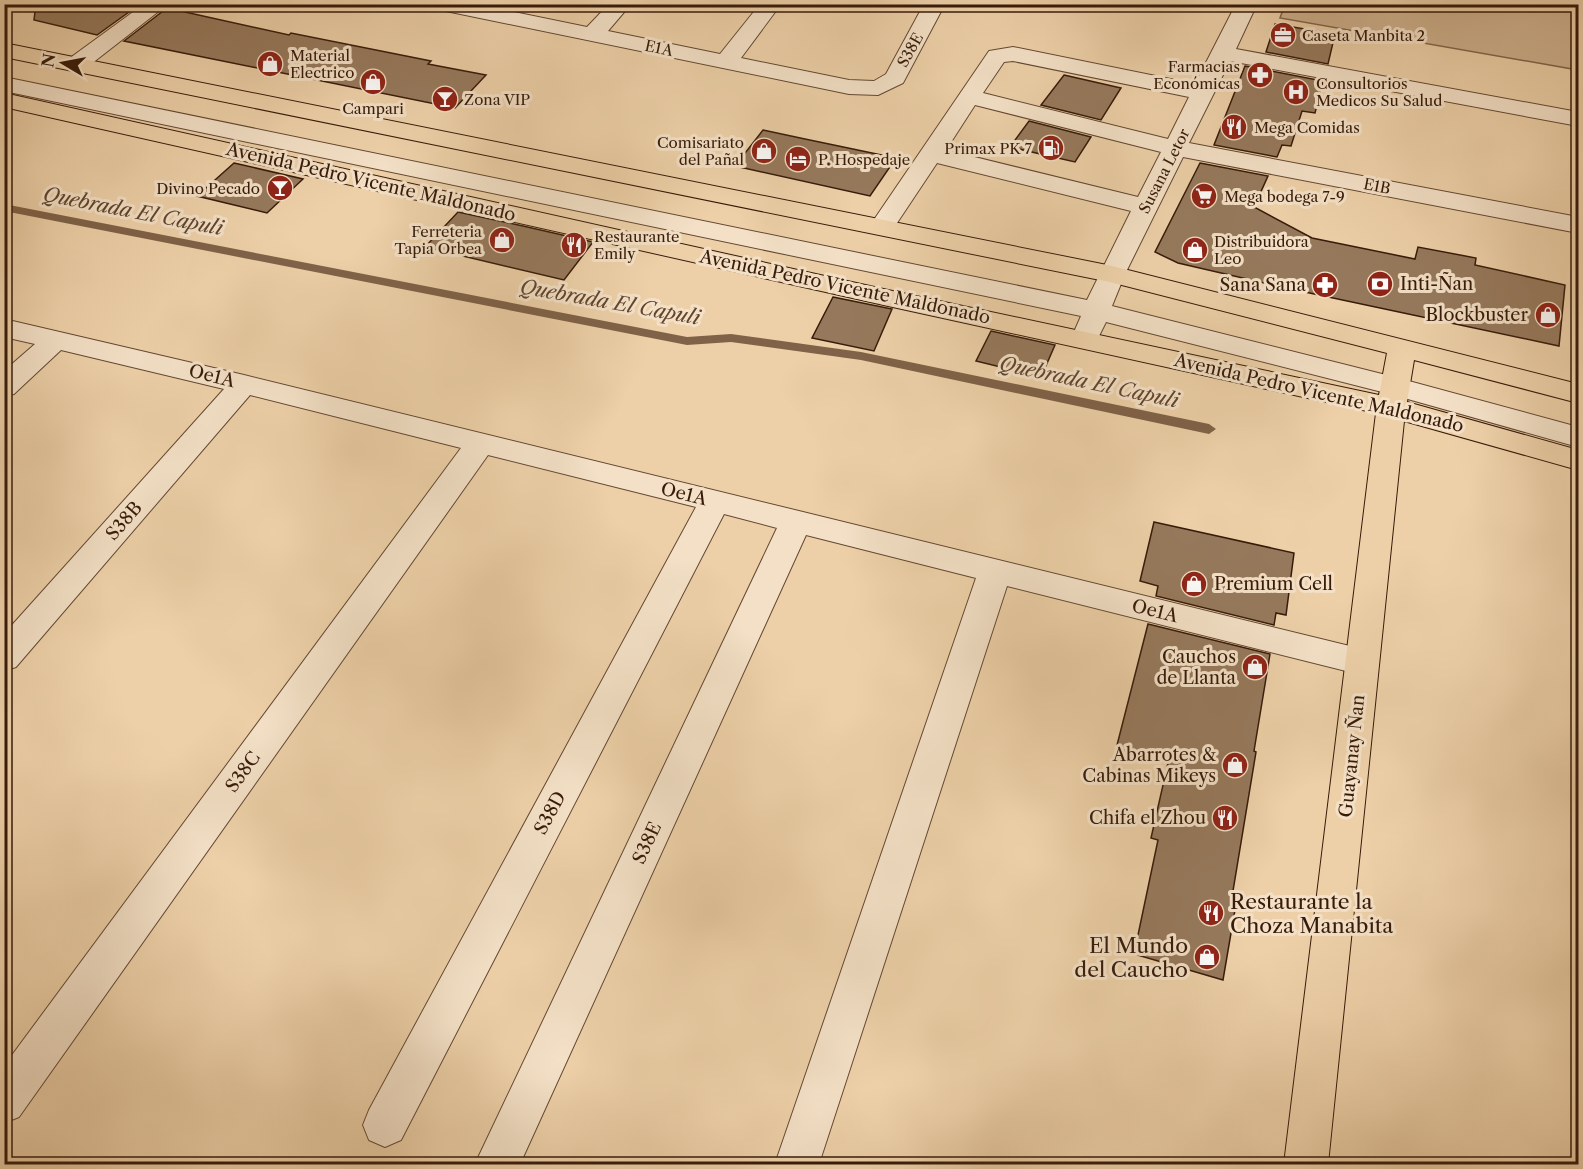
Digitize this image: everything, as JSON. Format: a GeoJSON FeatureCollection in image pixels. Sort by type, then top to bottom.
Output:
{"type":"FeatureCollection","features":[{"type":"Feature","properties":{"kind":"main road"},"geometry":{"type":"LineString","coordinates":[[4,50],[78,63],[882,227],[1104,294]]}},
{"type":"Feature","properties":{"kind":"main road","name":"Avenida Pedro Vicente Maldonado"},"geometry":{"type":"LineString","coordinates":[[4,99],[854,290],[1085,339],[1396,376],[1578,393]]}},
{"type":"Feature","properties":{"kind":"main road","name":"Avenida Pedro Vicente Maldonado"},"geometry":{"type":"LineString","coordinates":[[1396,376],[1578,460]]}},
{"type":"Feature","properties":{"kind":"main road","name":"Guayanay Ñan"},"geometry":{"type":"LineString","coordinates":[[1306,1164],[1396,376]]}},
{"type":"Feature","properties":{"kind":"street"},"geometry":{"type":"LineString","coordinates":[[78,63],[158,4]]}},
{"type":"Feature","properties":{"kind":"street"},"geometry":{"type":"LineString","coordinates":[[592,34],[621,4]]}},
{"type":"Feature","properties":{"kind":"street"},"geometry":{"type":"LineString","coordinates":[[726,62],[771,4]]}},
{"type":"Feature","properties":{"kind":"street","name":"S38E"},"geometry":{"type":"LineString","coordinates":[[878,88],[895,78],[935,4]]}},
{"type":"Feature","properties":{"kind":"street","name":"Susana Letor"},"geometry":{"type":"LineString","coordinates":[[1085,339],[1146,207],[1247,4]]}},
{"type":"Feature","properties":{"kind":"street","name":"E1A"},"geometry":{"type":"LineString","coordinates":[[454,6],[849,87],[878,88]]}},
{"type":"Feature","properties":{"kind":"street"},"geometry":{"type":"LineString","coordinates":[[882,227],[997,56],[1013,54],[1203,93]]}},
{"type":"Feature","properties":{"kind":"street"},"geometry":{"type":"LineString","coordinates":[[1222,54],[1578,119]]}},
{"type":"Feature","properties":{"kind":"street"},"geometry":{"type":"LineString","coordinates":[[4,67],[1104,294],[1396,376],[1578,437]]}},
{"type":"Feature","properties":{"kind":"street"},"geometry":{"type":"LineString","coordinates":[[4,84],[1104,294]]}},
{"type":"Feature","properties":{"kind":"street","name":"E1B"},"geometry":{"type":"LineString","coordinates":[[970,97],[1175,148],[1578,225]]}},
{"type":"Feature","properties":{"kind":"street"},"geometry":{"type":"LineString","coordinates":[[931,154],[1146,207]]}},
{"type":"Feature","properties":{"kind":"street","name":"Oe1A"},"geometry":{"type":"LineString","coordinates":[[4,328],[244,384],[1362,662]]}},
{"type":"Feature","properties":{"kind":"street"},"geometry":{"type":"LineString","coordinates":[[4,387],[57,339]]}},
{"type":"Feature","properties":{"kind":"street"},"geometry":{"type":"LineString","coordinates":[[1396,376],[1578,414]]}},
{"type":"Feature","properties":{"kind":"street","name":"S38B"},"geometry":{"type":"LineString","coordinates":[[4,658],[244,384]]}},
{"type":"Feature","properties":{"kind":"street","name":"S38C"},"geometry":{"type":"LineString","coordinates":[[4,1102],[481,443]]}},
{"type":"Feature","properties":{"kind":"street","name":"S38D"},"geometry":{"type":"LineString","coordinates":[[385,1125],[715,501]]}},
{"type":"Feature","properties":{"kind":"street","name":"S38E"},"geometry":{"type":"LineString","coordinates":[[497,1164],[796,522]]}},
{"type":"Feature","properties":{"kind":"street"},"geometry":{"type":"LineString","coordinates":[[797,1164],[995,571]]}},
{"type":"Feature","properties":{"kind":"shaded area"},"geometry":{"type":"Polygon","coordinates":[[[1285,4],[1550,4],[1578,9],[1578,70],[1280,18],[1285,4]]]}},
{"type":"Feature","properties":{"kind":"building"},"geometry":{"type":"Polygon","coordinates":[[[36,4],[140,4],[97,35],[34,20],[36,4]]]}},
{"type":"Feature","properties":{"kind":"building"},"geometry":{"type":"Polygon","coordinates":[[[167,8],[289,35],[291,33],[431,61],[428,64],[486,75],[455,108],[124,41],[167,8]]]}},
{"type":"Feature","properties":{"kind":"building"},"geometry":{"type":"Polygon","coordinates":[[[1275,24],[1335,34],[1328,64],[1266,52],[1275,24]]]}},
{"type":"Feature","properties":{"kind":"building"},"geometry":{"type":"Polygon","coordinates":[[[1245,66],[1323,81],[1315,113],[1302,111],[1291,146],[1282,145],[1277,157],[1214,145],[1245,66]]]}},
{"type":"Feature","properties":{"kind":"building"},"geometry":{"type":"Polygon","coordinates":[[[1064,75],[1121,88],[1101,120],[1041,105],[1064,75]]]}},
{"type":"Feature","properties":{"kind":"building"},"geometry":{"type":"Polygon","coordinates":[[[1029,121],[1091,137],[1075,162],[1010,147],[1029,121]]]}},
{"type":"Feature","properties":{"kind":"building"},"geometry":{"type":"Polygon","coordinates":[[[763,130],[896,158],[870,196],[735,166],[763,130]]]}},
{"type":"Feature","properties":{"kind":"building"},"geometry":{"type":"Polygon","coordinates":[[[234,163],[303,179],[267,213],[197,196],[234,163]]]}},
{"type":"Feature","properties":{"kind":"building"},"geometry":{"type":"Polygon","coordinates":[[[1200,163],[1268,176],[1254,207],[1312,238],[1415,259],[1418,247],[1476,258],[1475,265],[1565,285],[1559,346],[1178,263],[1155,252],[1200,163]]]}},
{"type":"Feature","properties":{"kind":"building"},"geometry":{"type":"Polygon","coordinates":[[[458,212],[593,242],[564,280],[425,247],[458,212]]]}},
{"type":"Feature","properties":{"kind":"building"},"geometry":{"type":"Polygon","coordinates":[[[833,297],[892,309],[874,351],[812,338],[833,297]]]}},
{"type":"Feature","properties":{"kind":"building"},"geometry":{"type":"Polygon","coordinates":[[[991,331],[1055,345],[1041,377],[976,361],[991,331]]]}},
{"type":"Feature","properties":{"kind":"building"},"geometry":{"type":"Polygon","coordinates":[[[1154,522],[1294,553],[1286,615],[1276,613],[1274,625],[1156,596],[1158,586],[1140,581],[1154,522]]]}},
{"type":"Feature","properties":{"kind":"building"},"geometry":{"type":"Polygon","coordinates":[[[1148,624],[1270,654],[1232,897],[1237,898],[1223,980],[1134,954],[1158,840],[1151,838],[1168,763],[1116,749],[1148,624]]]}},
{"type":"Feature","properties":{"kind":"waterway","name":"Quebrada El Capuli"},"geometry":{"type":"LineString","coordinates":[[4,207],[687,341],[731,338],[861,356],[1209,429]]}},
{"type":"Feature","properties":{"kind":"place","name":"Caseta Manbita 2"},"geometry":{"type":"Point","coordinates":[1283,35]}},
{"type":"Feature","properties":{"kind":"place","name":"Material Electrico"},"geometry":{"type":"Point","coordinates":[270,64]}},
{"type":"Feature","properties":{"kind":"place","name":"Farmacias Económicas"},"geometry":{"type":"Point","coordinates":[1260,75]}},
{"type":"Feature","properties":{"kind":"place","name":"Campari"},"geometry":{"type":"Point","coordinates":[373,82]}},
{"type":"Feature","properties":{"kind":"place","name":"Consultorios Medicos Su Salud"},"geometry":{"type":"Point","coordinates":[1296,92]}},
{"type":"Feature","properties":{"kind":"place","name":"Zona VIP"},"geometry":{"type":"Point","coordinates":[445,99]}},
{"type":"Feature","properties":{"kind":"place","name":"Mega Comidas"},"geometry":{"type":"Point","coordinates":[1234,127]}},
{"type":"Feature","properties":{"kind":"place","name":"Primax PK 7"},"geometry":{"type":"Point","coordinates":[1051,148]}},
{"type":"Feature","properties":{"kind":"place","name":"Comisariato del Pañal"},"geometry":{"type":"Point","coordinates":[764,151]}},
{"type":"Feature","properties":{"kind":"place","name":"P. Hospedaje"},"geometry":{"type":"Point","coordinates":[798,159]}},
{"type":"Feature","properties":{"kind":"place","name":"Divino Pecado"},"geometry":{"type":"Point","coordinates":[280,188]}},
{"type":"Feature","properties":{"kind":"place","name":"Mega bodega 7-9"},"geometry":{"type":"Point","coordinates":[1204,196]}},
{"type":"Feature","properties":{"kind":"place","name":"Ferreteria Tapia Orbea"},"geometry":{"type":"Point","coordinates":[502,240]}},
{"type":"Feature","properties":{"kind":"place","name":"Restaurante Emily"},"geometry":{"type":"Point","coordinates":[574,245]}},
{"type":"Feature","properties":{"kind":"place","name":"Distribuidora Leo"},"geometry":{"type":"Point","coordinates":[1195,250]}},
{"type":"Feature","properties":{"kind":"place","name":"Inti-Ñan"},"geometry":{"type":"Point","coordinates":[1380,284]}},
{"type":"Feature","properties":{"kind":"place","name":"Sana Sana"},"geometry":{"type":"Point","coordinates":[1325,285]}},
{"type":"Feature","properties":{"kind":"place","name":"Blockbuster"},"geometry":{"type":"Point","coordinates":[1548,315]}},
{"type":"Feature","properties":{"kind":"place","name":"Premium Cell"},"geometry":{"type":"Point","coordinates":[1194,584]}},
{"type":"Feature","properties":{"kind":"place","name":"Cauchos de Llanta"},"geometry":{"type":"Point","coordinates":[1255,667]}},
{"type":"Feature","properties":{"kind":"place","name":"Abarrotes & Cabinas Mikeys"},"geometry":{"type":"Point","coordinates":[1235,765]}},
{"type":"Feature","properties":{"kind":"place","name":"Chifa el Zhou"},"geometry":{"type":"Point","coordinates":[1225,818]}},
{"type":"Feature","properties":{"kind":"place","name":"Restaurante la Choza Manabita"},"geometry":{"type":"Point","coordinates":[1211,913]}},
{"type":"Feature","properties":{"kind":"place","name":"El Mundo del Caucho"},"geometry":{"type":"Point","coordinates":[1207,957]}}]}
